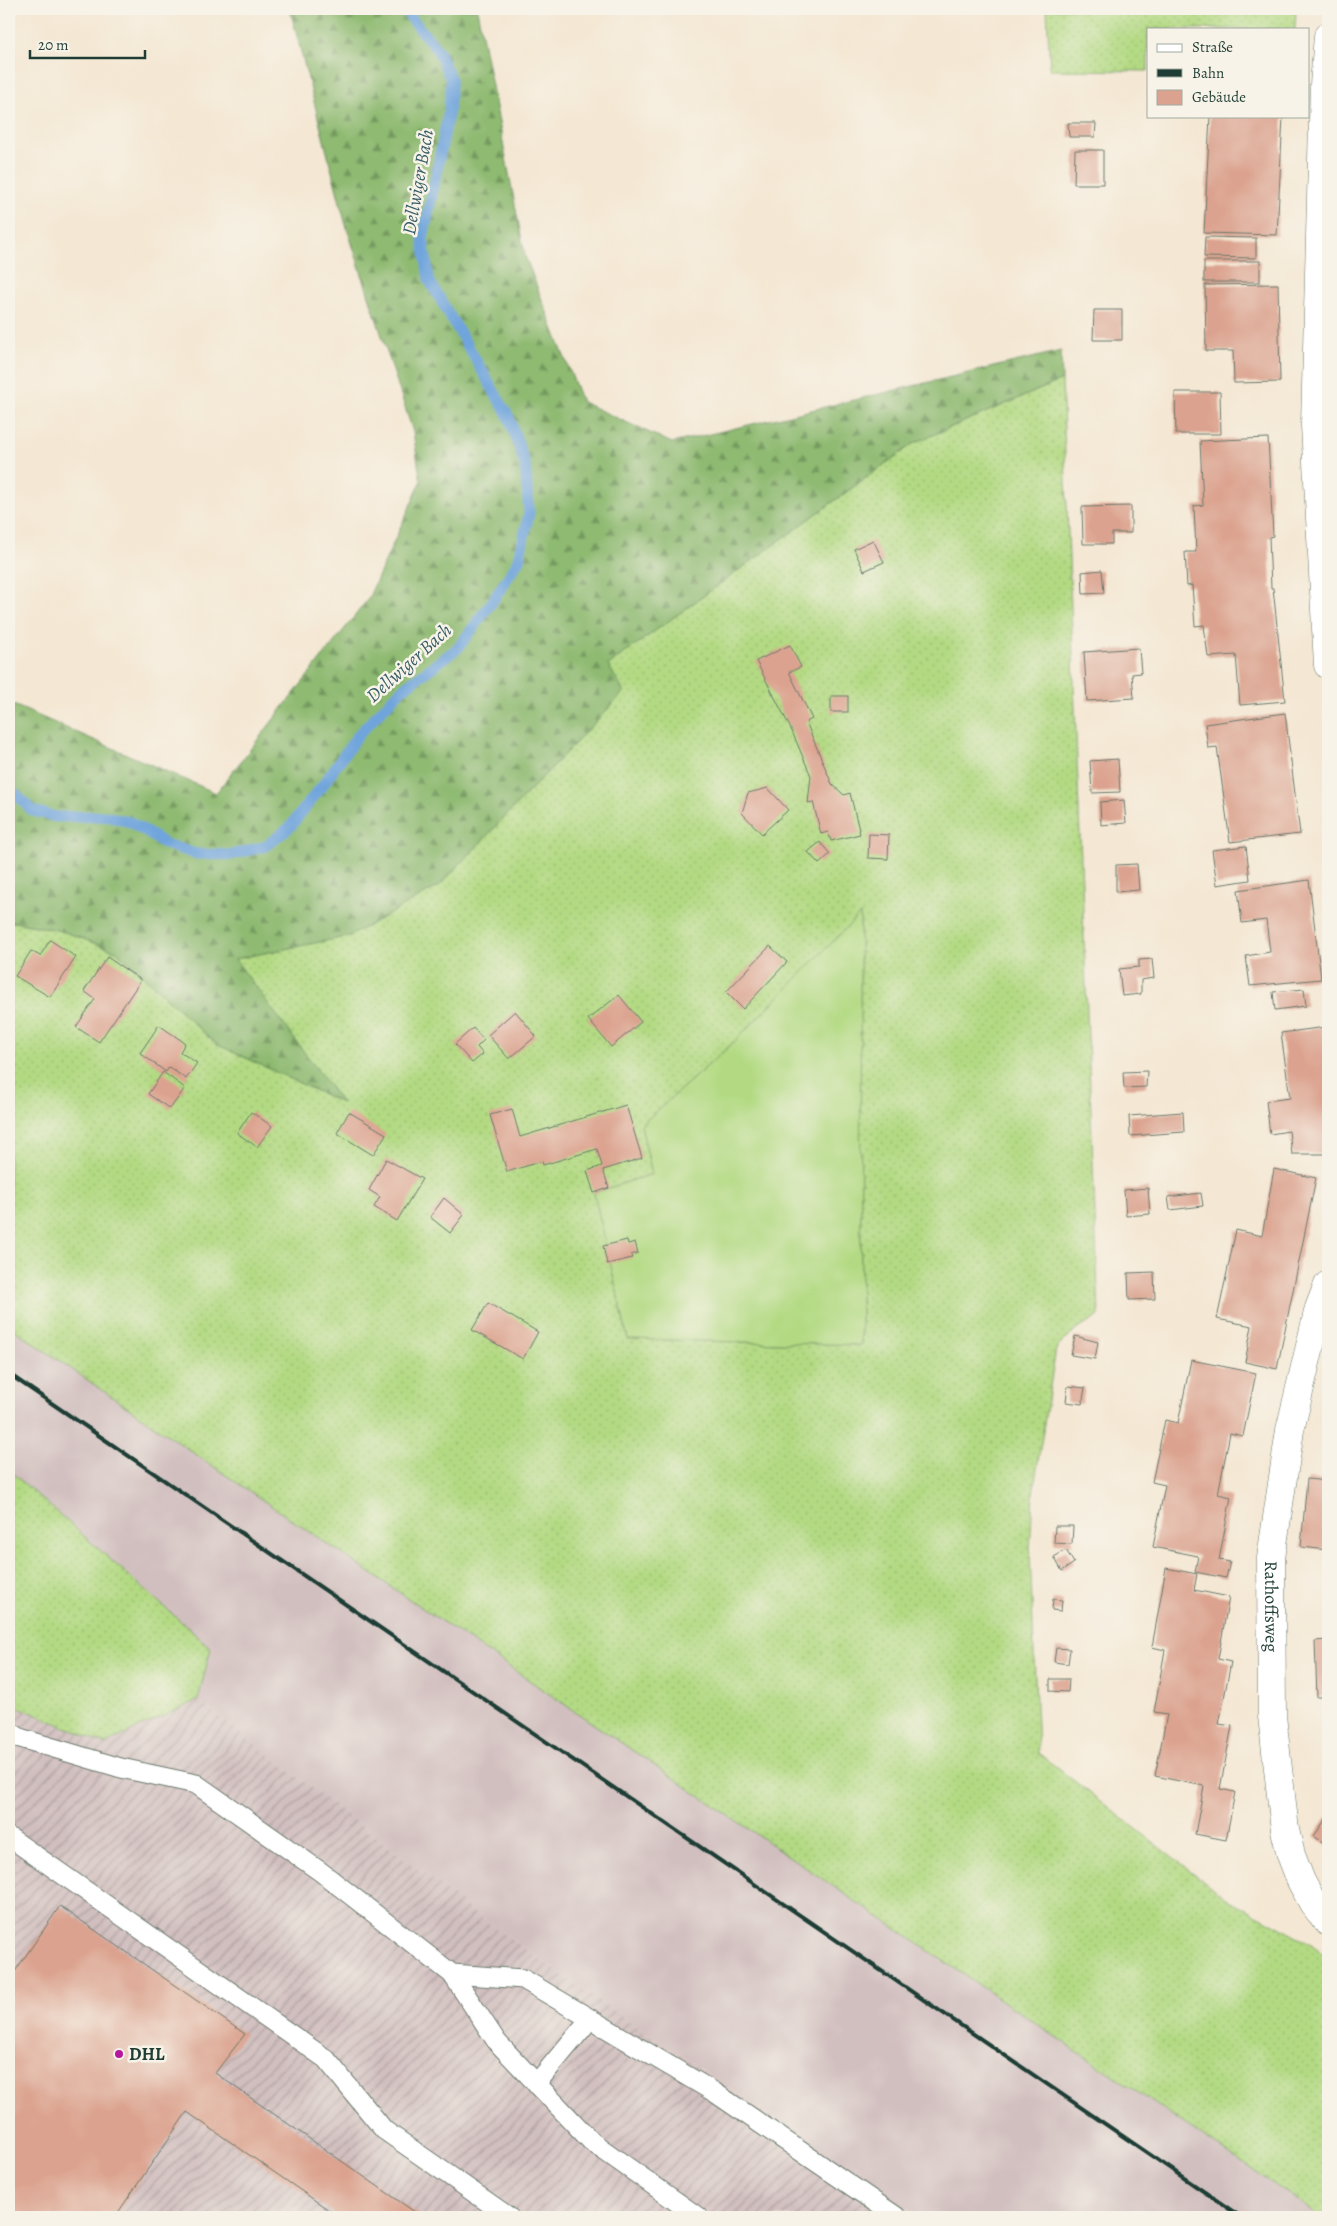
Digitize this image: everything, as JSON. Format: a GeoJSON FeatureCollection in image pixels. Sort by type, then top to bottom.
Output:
{"type":"FeatureCollection","features":[{"type":"Feature","properties":{"kind":"street"},"geometry":{"type":"LineString","coordinates":[[1328,36],[1324,85],[1315,425],[1328,664]]}},
{"type":"Feature","properties":{"kind":"street","name":"Rathoffsweg"},"geometry":{"type":"LineString","coordinates":[[1328,1285],[1319,1308],[1290,1430],[1271,1558],[1272,1716],[1285,1830],[1291,1855],[1301,1881],[1313,1903],[1328,1922]]}},
{"type":"Feature","properties":{"kind":"lane"},"geometry":{"type":"LineString","coordinates":[[9,1731],[20,1738],[120,1768],[196,1784],[321,1872],[452,1974],[496,2042],[592,2142],[698,2217]]}},
{"type":"Feature","properties":{"kind":"lane"},"geometry":{"type":"LineString","coordinates":[[9,1837],[326,2059],[384,2130],[509,2217]]}},
{"type":"Feature","properties":{"kind":"lane"},"geometry":{"type":"LineString","coordinates":[[452,1974],[523,1979],[714,2092],[897,2217]]}},
{"type":"Feature","properties":{"kind":"lane"},"geometry":{"type":"LineString","coordinates":[[536,2084],[590,2019]]}},
{"type":"Feature","properties":{"kind":"shaded area"},"geometry":{"type":"Polygon","coordinates":[[[9,1326],[233,1480],[1322,2217],[919,2217],[600,2001],[490,1924],[198,1700],[211,1648],[9,1470],[9,1326]]]}},
{"type":"Feature","properties":{"kind":"shaded area"},"geometry":{"type":"Polygon","coordinates":[[[198,1700],[490,1924],[918,2217],[9,2217],[9,1703],[105,1744],[198,1700]]]}},
{"type":"Feature","properties":{"kind":"green space"},"geometry":{"type":"Polygon","coordinates":[[[290,9],[477,9],[525,256],[582,402],[672,443],[1061,351],[1062,380],[914,443],[608,665],[624,692],[439,886],[350,936],[235,959],[342,1103],[216,1044],[116,951],[62,931],[9,921],[9,703],[216,793],[368,599],[421,482],[413,432],[345,222],[290,9]]]}},
{"type":"Feature","properties":{"kind":"green space"},"geometry":{"type":"Polygon","coordinates":[[[1047,9],[1296,9],[1295,28],[1147,28],[1147,71],[1050,70],[1047,9]]]}},
{"type":"Feature","properties":{"kind":"green space"},"geometry":{"type":"Polygon","coordinates":[[[1062,380],[1099,1316],[1072,1333],[1056,1349],[1033,1493],[1030,1552],[1038,1753],[1226,1898],[1309,1943],[1328,1958],[1328,2217],[1322,2217],[233,1480],[9,1326],[9,921],[62,931],[116,951],[216,1044],[341,1102],[234,959],[350,936],[439,886],[623,693],[608,665],[914,443],[1062,380]],[[860,915],[733,1043],[641,1125],[652,1174],[594,1193],[628,1339],[861,1345],[860,915]]]}},
{"type":"Feature","properties":{"kind":"green space"},"geometry":{"type":"Polygon","coordinates":[[[860,914],[861,1345],[628,1339],[594,1193],[652,1174],[641,1125],[733,1043],[860,914]]]}},
{"type":"Feature","properties":{"kind":"green space"},"geometry":{"type":"Polygon","coordinates":[[[9,1470],[211,1648],[198,1700],[105,1744],[9,1703],[9,1470]]]}},
{"type":"Feature","properties":{"kind":"building"},"geometry":{"type":"Polygon","coordinates":[[[1210,118],[1283,118],[1277,235],[1204,233],[1210,118]]]}},
{"type":"Feature","properties":{"kind":"building"},"geometry":{"type":"Polygon","coordinates":[[[1068,123],[1096,123],[1095,137],[1069,137],[1068,123]]]}},
{"type":"Feature","properties":{"kind":"building"},"geometry":{"type":"Polygon","coordinates":[[[1075,150],[1103,150],[1103,184],[1074,184],[1075,150]]]}},
{"type":"Feature","properties":{"kind":"building"},"geometry":{"type":"Polygon","coordinates":[[[1205,237],[1256,238],[1256,258],[1204,257],[1205,237]]]}},
{"type":"Feature","properties":{"kind":"building"},"geometry":{"type":"Polygon","coordinates":[[[1204,261],[1260,261],[1260,282],[1204,282],[1204,261]]]}},
{"type":"Feature","properties":{"kind":"building"},"geometry":{"type":"Polygon","coordinates":[[[1278,284],[1280,382],[1234,383],[1233,351],[1206,351],[1205,285],[1278,284]]]}},
{"type":"Feature","properties":{"kind":"building"},"geometry":{"type":"Polygon","coordinates":[[[1094,310],[1122,310],[1122,340],[1093,340],[1094,310]]]}},
{"type":"Feature","properties":{"kind":"building"},"geometry":{"type":"Polygon","coordinates":[[[1175,392],[1220,392],[1221,434],[1176,434],[1175,392]]]}},
{"type":"Feature","properties":{"kind":"building"},"geometry":{"type":"Polygon","coordinates":[[[1268,438],[1273,536],[1269,537],[1271,588],[1273,588],[1285,701],[1240,705],[1236,655],[1208,657],[1204,625],[1195,626],[1192,585],[1187,586],[1185,552],[1196,552],[1194,506],[1203,505],[1200,441],[1268,438]]]}},
{"type":"Feature","properties":{"kind":"building"},"geometry":{"type":"Polygon","coordinates":[[[1131,506],[1131,533],[1112,533],[1112,544],[1083,544],[1082,507],[1131,506]]]}},
{"type":"Feature","properties":{"kind":"building"},"geometry":{"type":"Polygon","coordinates":[[[873,540],[884,562],[864,571],[854,549],[873,540]]]}},
{"type":"Feature","properties":{"kind":"building"},"geometry":{"type":"Polygon","coordinates":[[[1102,570],[1104,593],[1083,594],[1082,572],[1102,570]]]}},
{"type":"Feature","properties":{"kind":"building"},"geometry":{"type":"Polygon","coordinates":[[[790,645],[801,667],[789,672],[812,719],[806,722],[832,784],[844,795],[850,793],[860,834],[831,841],[828,832],[821,834],[813,802],[808,803],[811,776],[791,729],[756,661],[790,645]]]}},
{"type":"Feature","properties":{"kind":"building"},"geometry":{"type":"Polygon","coordinates":[[[1139,648],[1141,673],[1132,674],[1134,698],[1087,701],[1084,652],[1139,648]]]}},
{"type":"Feature","properties":{"kind":"building"},"geometry":{"type":"Polygon","coordinates":[[[831,696],[848,696],[848,712],[831,712],[831,696]]]}},
{"type":"Feature","properties":{"kind":"building"},"geometry":{"type":"Polygon","coordinates":[[[1285,713],[1300,834],[1230,842],[1217,747],[1208,748],[1205,724],[1285,713]]]}},
{"type":"Feature","properties":{"kind":"building"},"geometry":{"type":"Polygon","coordinates":[[[1118,759],[1120,792],[1092,793],[1090,761],[1118,759]]]}},
{"type":"Feature","properties":{"kind":"building"},"geometry":{"type":"Polygon","coordinates":[[[768,788],[788,810],[762,834],[742,813],[748,793],[768,788]]]}},
{"type":"Feature","properties":{"kind":"building"},"geometry":{"type":"Polygon","coordinates":[[[1124,800],[1126,823],[1101,825],[1100,802],[1124,800]]]}},
{"type":"Feature","properties":{"kind":"building"},"geometry":{"type":"Polygon","coordinates":[[[869,834],[889,835],[888,859],[868,858],[869,834]]]}},
{"type":"Feature","properties":{"kind":"building"},"geometry":{"type":"Polygon","coordinates":[[[820,842],[830,854],[819,864],[808,852],[820,842]]]}},
{"type":"Feature","properties":{"kind":"building"},"geometry":{"type":"Polygon","coordinates":[[[1246,846],[1250,880],[1217,885],[1212,850],[1246,846]]]}},
{"type":"Feature","properties":{"kind":"building"},"geometry":{"type":"Polygon","coordinates":[[[1137,864],[1139,890],[1116,892],[1116,865],[1137,864]]]}},
{"type":"Feature","properties":{"kind":"building"},"geometry":{"type":"Polygon","coordinates":[[[1309,880],[1321,979],[1250,986],[1246,956],[1270,952],[1266,920],[1242,923],[1238,890],[1309,880]]]}},
{"type":"Feature","properties":{"kind":"building"},"geometry":{"type":"Polygon","coordinates":[[[50,940],[76,957],[50,997],[15,976],[31,951],[40,956],[50,940]]]}},
{"type":"Feature","properties":{"kind":"building"},"geometry":{"type":"Polygon","coordinates":[[[770,946],[787,962],[743,1009],[726,992],[770,946]]]}},
{"type":"Feature","properties":{"kind":"building"},"geometry":{"type":"Polygon","coordinates":[[[107,957],[141,980],[99,1042],[76,1027],[95,999],[84,991],[107,957]]]}},
{"type":"Feature","properties":{"kind":"building"},"geometry":{"type":"Polygon","coordinates":[[[1152,959],[1154,978],[1141,980],[1141,994],[1122,996],[1119,969],[1139,967],[1139,960],[1152,959]]]}},
{"type":"Feature","properties":{"kind":"building"},"geometry":{"type":"Polygon","coordinates":[[[1304,989],[1306,1006],[1275,1010],[1273,992],[1304,989]]]}},
{"type":"Feature","properties":{"kind":"building"},"geometry":{"type":"Polygon","coordinates":[[[619,995],[641,1022],[611,1047],[588,1019],[619,995]]]}},
{"type":"Feature","properties":{"kind":"building"},"geometry":{"type":"Polygon","coordinates":[[[515,1011],[536,1036],[509,1059],[488,1035],[515,1011]]]}},
{"type":"Feature","properties":{"kind":"building"},"geometry":{"type":"Polygon","coordinates":[[[159,1025],[185,1043],[180,1052],[197,1063],[186,1079],[169,1067],[166,1072],[140,1053],[159,1025]]]}},
{"type":"Feature","properties":{"kind":"building"},"geometry":{"type":"Polygon","coordinates":[[[1326,1027],[1328,1046],[1328,1154],[1292,1154],[1289,1131],[1270,1134],[1266,1101],[1290,1098],[1281,1033],[1326,1027]]]}},
{"type":"Feature","properties":{"kind":"building"},"geometry":{"type":"Polygon","coordinates":[[[473,1028],[484,1040],[477,1047],[483,1054],[472,1063],[455,1044],[473,1028]]]}},
{"type":"Feature","properties":{"kind":"building"},"geometry":{"type":"Polygon","coordinates":[[[1147,1071],[1146,1087],[1124,1088],[1123,1072],[1147,1071]]]}},
{"type":"Feature","properties":{"kind":"building"},"geometry":{"type":"Polygon","coordinates":[[[163,1072],[185,1088],[170,1109],[148,1094],[163,1072]]]}},
{"type":"Feature","properties":{"kind":"building"},"geometry":{"type":"Polygon","coordinates":[[[626,1105],[642,1158],[603,1170],[609,1188],[594,1193],[587,1171],[602,1166],[597,1149],[543,1165],[542,1161],[507,1172],[490,1115],[512,1109],[520,1137],[626,1105]]]}},
{"type":"Feature","properties":{"kind":"building"},"geometry":{"type":"Polygon","coordinates":[[[251,1112],[272,1126],[257,1147],[237,1133],[251,1112]]]}},
{"type":"Feature","properties":{"kind":"building"},"geometry":{"type":"Polygon","coordinates":[[[349,1112],[386,1134],[373,1155],[337,1133],[349,1112]]]}},
{"type":"Feature","properties":{"kind":"building"},"geometry":{"type":"Polygon","coordinates":[[[1183,1112],[1184,1132],[1130,1136],[1129,1116],[1183,1112]]]}},
{"type":"Feature","properties":{"kind":"building"},"geometry":{"type":"Polygon","coordinates":[[[386,1159],[422,1179],[397,1221],[374,1207],[380,1197],[369,1190],[386,1159]]]}},
{"type":"Feature","properties":{"kind":"building"},"geometry":{"type":"Polygon","coordinates":[[[1274,1169],[1316,1178],[1277,1369],[1245,1362],[1252,1326],[1217,1319],[1236,1230],[1262,1236],[1274,1169]]]}},
{"type":"Feature","properties":{"kind":"building"},"geometry":{"type":"Polygon","coordinates":[[[1148,1188],[1150,1214],[1126,1216],[1124,1190],[1148,1188]]]}},
{"type":"Feature","properties":{"kind":"building"},"geometry":{"type":"Polygon","coordinates":[[[1201,1193],[1203,1206],[1170,1210],[1168,1197],[1201,1193]]]}},
{"type":"Feature","properties":{"kind":"building"},"geometry":{"type":"Polygon","coordinates":[[[444,1198],[464,1215],[450,1233],[430,1217],[444,1198]]]}},
{"type":"Feature","properties":{"kind":"building"},"geometry":{"type":"Polygon","coordinates":[[[627,1240],[628,1244],[635,1242],[638,1253],[631,1255],[632,1258],[607,1264],[603,1246],[627,1240]]]}},
{"type":"Feature","properties":{"kind":"building"},"geometry":{"type":"Polygon","coordinates":[[[1154,1272],[1155,1299],[1129,1300],[1128,1273],[1154,1272]]]}},
{"type":"Feature","properties":{"kind":"building"},"geometry":{"type":"Polygon","coordinates":[[[488,1303],[538,1332],[523,1359],[472,1330],[488,1303]]]}},
{"type":"Feature","properties":{"kind":"building"},"geometry":{"type":"Polygon","coordinates":[[[1075,1336],[1098,1342],[1095,1359],[1071,1355],[1075,1336]]]}},
{"type":"Feature","properties":{"kind":"building"},"geometry":{"type":"Polygon","coordinates":[[[1191,1360],[1256,1373],[1243,1436],[1230,1433],[1218,1494],[1231,1497],[1219,1560],[1230,1562],[1226,1578],[1195,1572],[1198,1556],[1153,1547],[1165,1485],[1152,1482],[1165,1420],[1178,1423],[1191,1360]]]}},
{"type":"Feature","properties":{"kind":"building"},"geometry":{"type":"Polygon","coordinates":[[[1068,1386],[1085,1388],[1082,1404],[1066,1402],[1068,1386]]]}},
{"type":"Feature","properties":{"kind":"building"},"geometry":{"type":"Polygon","coordinates":[[[1307,1479],[1328,1481],[1328,1550],[1301,1547],[1307,1479]]]}},
{"type":"Feature","properties":{"kind":"building"},"geometry":{"type":"Polygon","coordinates":[[[1055,1526],[1073,1526],[1072,1544],[1054,1543],[1055,1526]]]}},
{"type":"Feature","properties":{"kind":"building"},"geometry":{"type":"Polygon","coordinates":[[[1066,1550],[1074,1563],[1062,1571],[1054,1557],[1066,1550]]]}},
{"type":"Feature","properties":{"kind":"building"},"geometry":{"type":"Polygon","coordinates":[[[1166,1568],[1197,1574],[1194,1590],[1229,1597],[1218,1659],[1231,1662],[1219,1724],[1232,1726],[1220,1789],[1235,1792],[1226,1840],[1195,1834],[1204,1786],[1155,1776],[1167,1714],[1154,1712],[1165,1650],[1152,1647],[1166,1568]]]}},
{"type":"Feature","properties":{"kind":"building"},"geometry":{"type":"Polygon","coordinates":[[[1053,1599],[1062,1600],[1061,1611],[1052,1610],[1053,1599]]]}},
{"type":"Feature","properties":{"kind":"building"},"geometry":{"type":"Polygon","coordinates":[[[1328,1640],[1328,1697],[1317,1697],[1315,1641],[1328,1640]]]}},
{"type":"Feature","properties":{"kind":"building"},"geometry":{"type":"Polygon","coordinates":[[[1056,1648],[1070,1649],[1068,1664],[1054,1662],[1056,1648]]]}},
{"type":"Feature","properties":{"kind":"building"},"geometry":{"type":"Polygon","coordinates":[[[1050,1679],[1069,1679],[1068,1692],[1050,1691],[1050,1679]]]}},
{"type":"Feature","properties":{"kind":"building"},"geometry":{"type":"Polygon","coordinates":[[[1328,1816],[1328,1846],[1314,1836],[1328,1816]]]}},
{"type":"Feature","properties":{"kind":"building","name":"DHL"},"geometry":{"type":"Polygon","coordinates":[[[60,1906],[245,2034],[215,2073],[422,2217],[339,2217],[187,2112],[117,2214],[121,2217],[9,2217],[9,1980],[60,1906]]]}},
{"type":"Feature","properties":{"kind":"waterway","name":"Dellwiger Bach"},"geometry":{"type":"LineString","coordinates":[[9,788],[33,811],[56,817],[106,816],[130,822],[165,844],[196,854],[231,855],[266,846],[290,827],[358,735],[401,690],[458,648],[492,602],[519,560],[529,513],[525,465],[509,417],[429,280],[423,239],[449,110],[451,80],[438,51],[404,9]]}},
{"type":"Feature","properties":{"kind":"railway"},"geometry":{"type":"LineString","coordinates":[[9,1374],[1241,2217]]}},
{"type":"Feature","properties":{"kind":"place","name":"DHL"},"geometry":{"type":"Point","coordinates":[119,2054]}}]}
